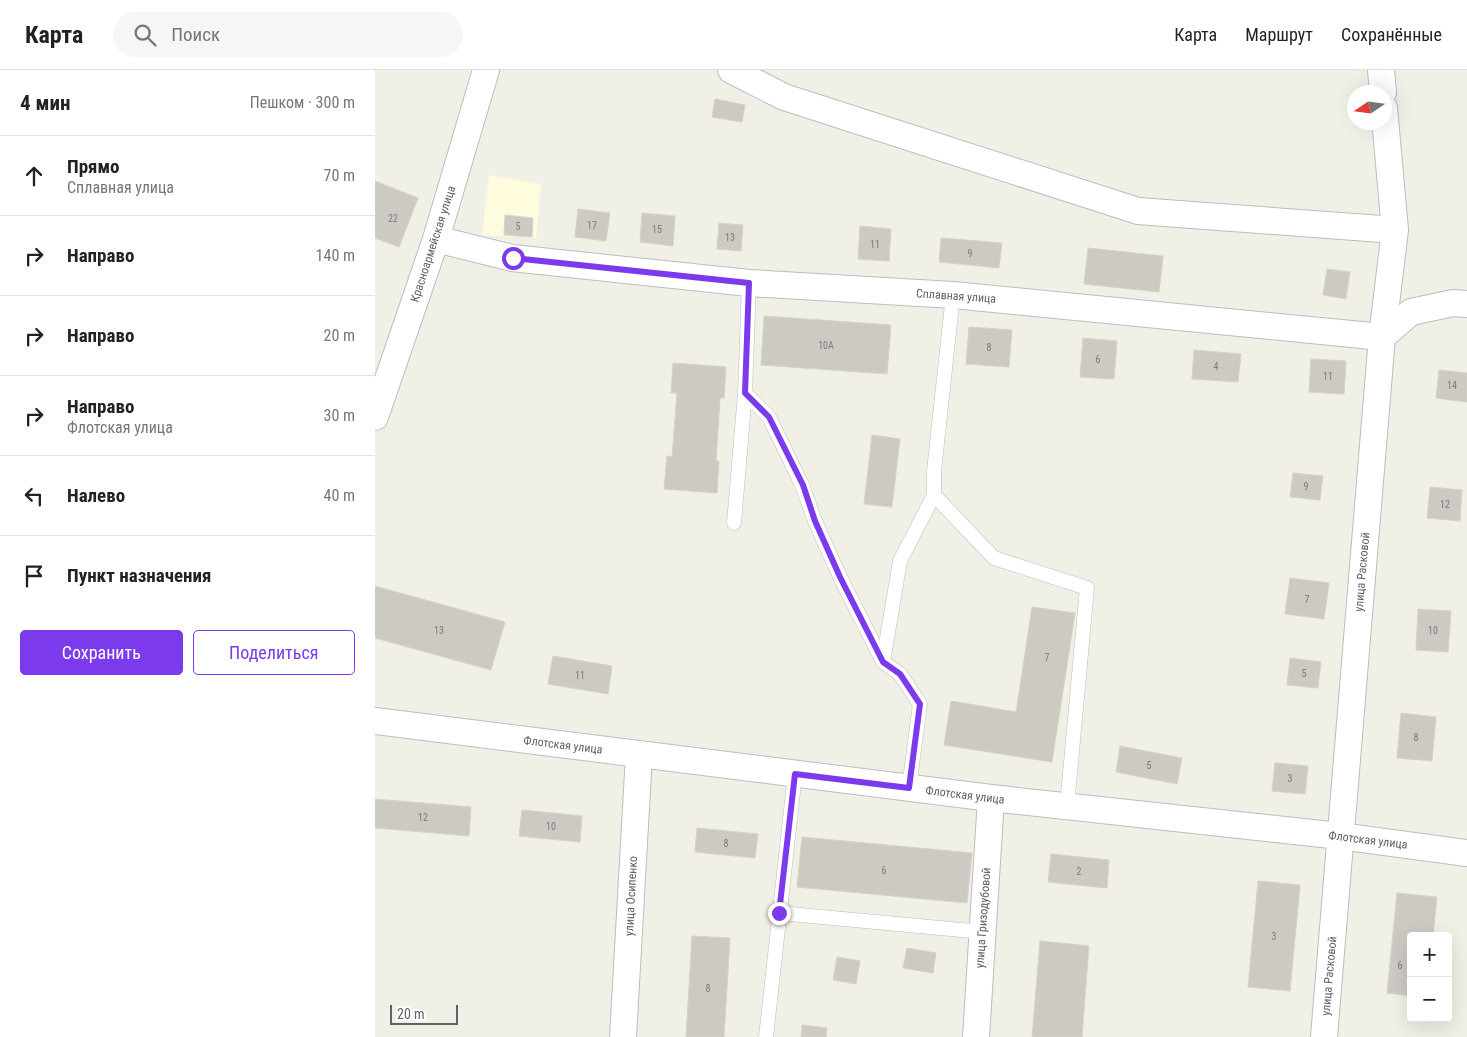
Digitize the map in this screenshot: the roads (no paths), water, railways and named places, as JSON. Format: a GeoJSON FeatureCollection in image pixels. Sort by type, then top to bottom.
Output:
{"type":"FeatureCollection","features":[{"type":"Feature","properties":{"kind":"street","name":"Красноармейская улица"},"geometry":{"type":"LineString","coordinates":[[375,417],[436,239],[486,70]]}},
{"type":"Feature","properties":{"kind":"street"},"geometry":{"type":"LineString","coordinates":[[731,70],[784,97],[1138,211],[1395,230]]}},
{"type":"Feature","properties":{"kind":"street"},"geometry":{"type":"LineString","coordinates":[[1381,70],[1382,85]]}},
{"type":"Feature","properties":{"kind":"street","name":"улица Расковой"},"geometry":{"type":"LineString","coordinates":[[1324,1037],[1382,336],[1395,230],[1387,130]]}},
{"type":"Feature","properties":{"kind":"street","name":"Сплавная улица"},"geometry":{"type":"LineString","coordinates":[[436,239],[513,258],[749,283],[953,295],[1382,336]]}},
{"type":"Feature","properties":{"kind":"street"},"geometry":{"type":"LineString","coordinates":[[1382,336],[1411,312],[1453,303],[1467,304]]}},
{"type":"Feature","properties":{"kind":"street","name":"Флотская улица"},"geometry":{"type":"LineString","coordinates":[[375,721],[991,798],[1340,836],[1467,853]]}},
{"type":"Feature","properties":{"kind":"street","name":"улица Осипенко"},"geometry":{"type":"LineString","coordinates":[[623,1037],[639,755]]}},
{"type":"Feature","properties":{"kind":"street","name":"улица Гризодубовой"},"geometry":{"type":"LineString","coordinates":[[976,1037],[991,798]]}},
{"type":"Feature","properties":{"kind":"lane"},"geometry":{"type":"LineString","coordinates":[[734,523],[745,393],[749,283]]}},
{"type":"Feature","properties":{"kind":"lane"},"geometry":{"type":"LineString","coordinates":[[883,662],[900,561],[934,495],[934,471],[953,295]]}},
{"type":"Feature","properties":{"kind":"lane"},"geometry":{"type":"LineString","coordinates":[[745,393],[769,417],[803,485],[815,521],[837,569],[883,662],[900,674],[920,704],[909,788]]}},
{"type":"Feature","properties":{"kind":"lane"},"geometry":{"type":"LineString","coordinates":[[934,495],[994,558],[1087,588],[1067,806]]}},
{"type":"Feature","properties":{"kind":"lane"},"geometry":{"type":"LineString","coordinates":[[766,1037],[795,774]]}},
{"type":"Feature","properties":{"kind":"lane"},"geometry":{"type":"LineString","coordinates":[[779,913],[983,932]]}}]}
